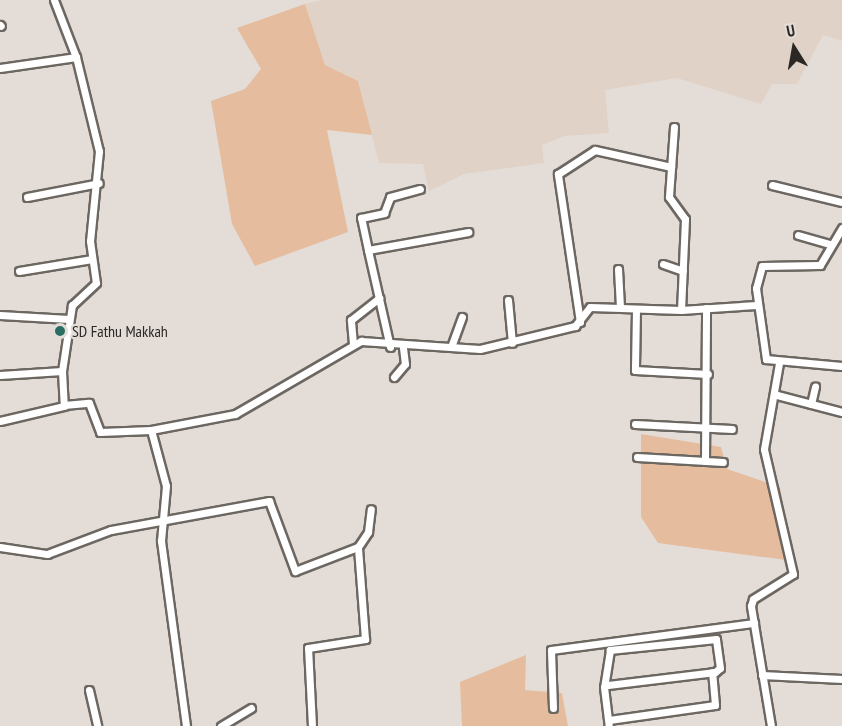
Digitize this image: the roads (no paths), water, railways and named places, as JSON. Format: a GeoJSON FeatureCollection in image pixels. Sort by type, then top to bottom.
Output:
{"type":"FeatureCollection","features":[{"type":"Feature","properties":{"kind":"street"},"geometry":{"type":"LineString","coordinates":[[54,0],[76,57],[97,139],[99,183],[92,259],[96,283],[76,298],[69,319],[62,371],[64,406]]}},
{"type":"Feature","properties":{"kind":"street"},"geometry":{"type":"LineString","coordinates":[[0,68],[76,57]]}},
{"type":"Feature","properties":{"kind":"street"},"geometry":{"type":"LineString","coordinates":[[674,126],[670,200],[685,219],[681,310]]}},
{"type":"Feature","properties":{"kind":"street"},"geometry":{"type":"LineString","coordinates":[[580,322],[558,174],[595,150],[671,167]]}},
{"type":"Feature","properties":{"kind":"street"},"geometry":{"type":"LineString","coordinates":[[27,196],[99,183]]}},
{"type":"Feature","properties":{"kind":"street"},"geometry":{"type":"LineString","coordinates":[[772,185],[842,202]]}},
{"type":"Feature","properties":{"kind":"street"},"geometry":{"type":"LineString","coordinates":[[390,347],[362,218],[385,212],[390,197],[420,189]]}},
{"type":"Feature","properties":{"kind":"street"},"geometry":{"type":"LineString","coordinates":[[842,228],[820,265],[762,266],[757,305],[763,355],[779,363],[842,366]]}},
{"type":"Feature","properties":{"kind":"street"},"geometry":{"type":"LineString","coordinates":[[368,250],[468,232]]}},
{"type":"Feature","properties":{"kind":"street"},"geometry":{"type":"LineString","coordinates":[[798,235],[832,245]]}},
{"type":"Feature","properties":{"kind":"street"},"geometry":{"type":"LineString","coordinates":[[19,271],[92,259]]}},
{"type":"Feature","properties":{"kind":"street"},"geometry":{"type":"LineString","coordinates":[[663,264],[683,271]]}},
{"type":"Feature","properties":{"kind":"street"},"geometry":{"type":"LineString","coordinates":[[618,269],[620,307]]}},
{"type":"Feature","properties":{"kind":"street"},"geometry":{"type":"LineString","coordinates":[[353,344],[351,320],[379,298]]}},
{"type":"Feature","properties":{"kind":"street"},"geometry":{"type":"LineString","coordinates":[[508,300],[512,343]]}},
{"type":"Feature","properties":{"kind":"street"},"geometry":{"type":"LineString","coordinates":[[0,421],[64,406],[89,403],[100,432],[151,430],[235,414],[353,344],[367,341],[390,347],[451,347],[512,343],[580,322],[590,306],[636,310],[681,310],[757,305]]}},
{"type":"Feature","properties":{"kind":"street"},"geometry":{"type":"LineString","coordinates":[[705,461],[708,375],[706,308]]}},
{"type":"Feature","properties":{"kind":"street"},"geometry":{"type":"LineString","coordinates":[[636,310],[635,370],[708,375]]}},
{"type":"Feature","properties":{"kind":"street"},"geometry":{"type":"LineString","coordinates":[[0,315],[69,319]]}},
{"type":"Feature","properties":{"kind":"street"},"geometry":{"type":"LineString","coordinates":[[451,347],[462,317]]}},
{"type":"Feature","properties":{"kind":"street"},"geometry":{"type":"LineString","coordinates":[[394,377],[405,364],[403,347]]}},
{"type":"Feature","properties":{"kind":"street"},"geometry":{"type":"LineString","coordinates":[[771,726],[754,623],[753,599],[793,574],[764,449],[777,396],[779,363]]}},
{"type":"Feature","properties":{"kind":"street"},"geometry":{"type":"LineString","coordinates":[[0,375],[62,371]]}},
{"type":"Feature","properties":{"kind":"street"},"geometry":{"type":"LineString","coordinates":[[811,404],[815,386]]}},
{"type":"Feature","properties":{"kind":"street"},"geometry":{"type":"LineString","coordinates":[[777,396],[842,412]]}},
{"type":"Feature","properties":{"kind":"street"},"geometry":{"type":"LineString","coordinates":[[635,424],[732,429]]}},
{"type":"Feature","properties":{"kind":"street"},"geometry":{"type":"LineString","coordinates":[[151,430],[166,486],[161,520],[186,726]]}},
{"type":"Feature","properties":{"kind":"street"},"geometry":{"type":"LineString","coordinates":[[637,457],[723,462]]}},
{"type":"Feature","properties":{"kind":"street"},"geometry":{"type":"LineString","coordinates":[[0,547],[49,554],[73,540],[161,520],[269,501],[295,571],[358,547],[368,532],[371,509]]}},
{"type":"Feature","properties":{"kind":"street"},"geometry":{"type":"LineString","coordinates":[[312,726],[308,648],[365,639],[358,547]]}},
{"type":"Feature","properties":{"kind":"street"},"geometry":{"type":"LineString","coordinates":[[553,708],[551,650],[754,623]]}},
{"type":"Feature","properties":{"kind":"street"},"geometry":{"type":"LineString","coordinates":[[608,685],[712,672],[720,668],[716,639],[710,637],[610,650],[608,685],[609,723],[715,705],[712,672]]}},
{"type":"Feature","properties":{"kind":"street"},"geometry":{"type":"LineString","coordinates":[[762,675],[842,679]]}},
{"type":"Feature","properties":{"kind":"street"},"geometry":{"type":"LineString","coordinates":[[89,690],[97,726]]}},
{"type":"Feature","properties":{"kind":"street"},"geometry":{"type":"LineString","coordinates":[[221,726],[250,708]]}},
{"type":"Feature","properties":{"kind":"place","name":"SD Fathu Makkah"},"geometry":{"type":"Point","coordinates":[60,331]}}]}
